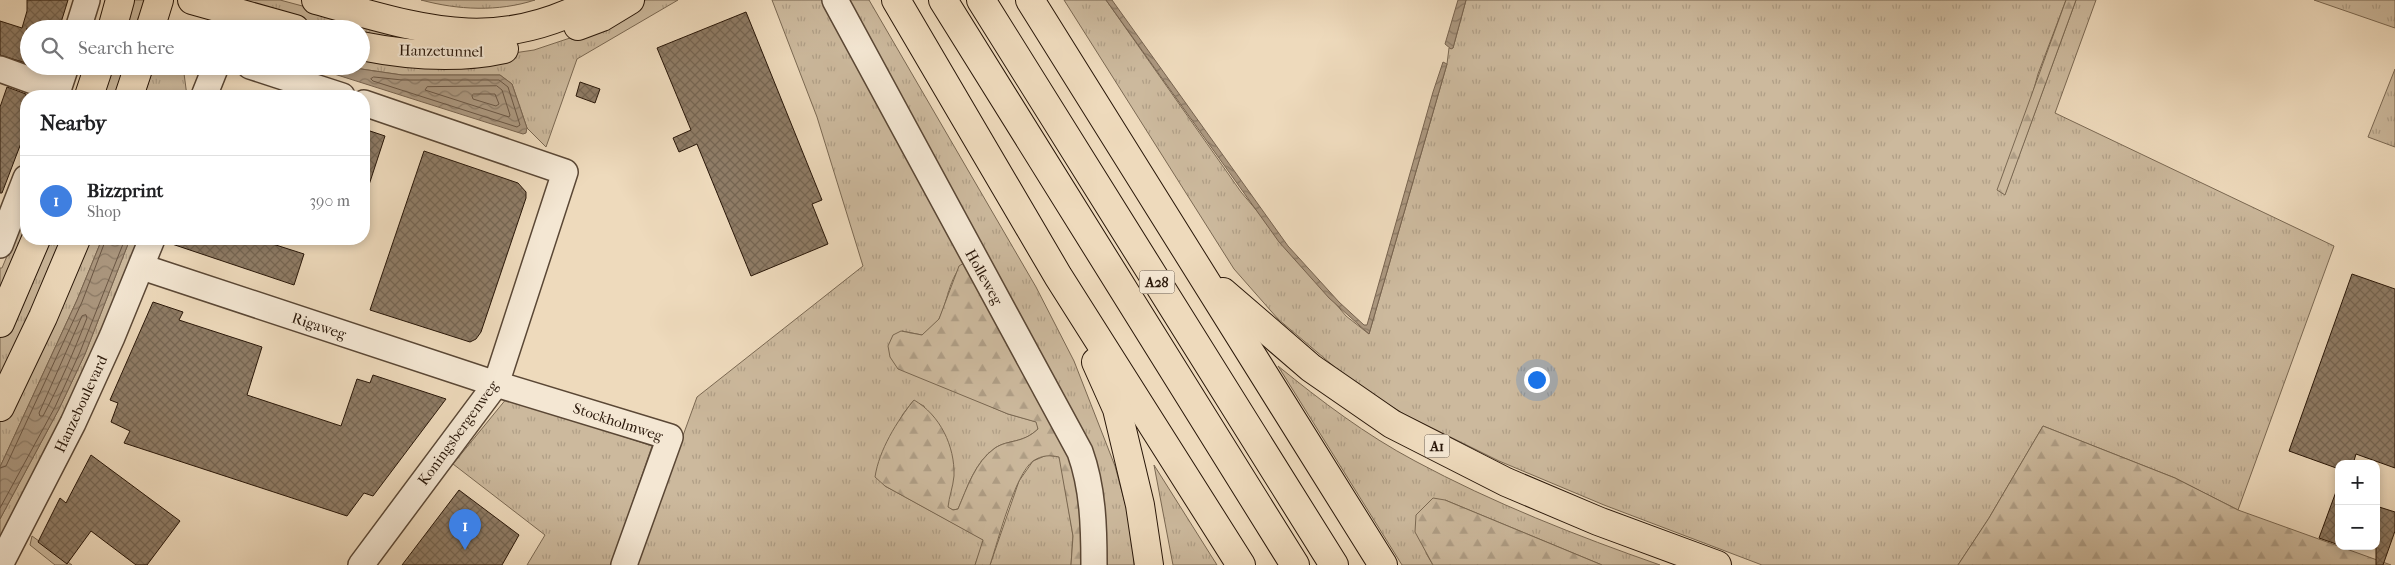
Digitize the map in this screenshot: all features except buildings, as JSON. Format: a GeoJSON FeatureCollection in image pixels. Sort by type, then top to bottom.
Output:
{"type":"FeatureCollection","features":[{"type":"Feature","properties":{"kind":"main road"},"geometry":{"type":"LineString","coordinates":[[114,20],[120,0]]}},
{"type":"Feature","properties":{"kind":"main road"},"geometry":{"type":"LineString","coordinates":[[153,20],[159,0]]}},
{"type":"Feature","properties":{"kind":"main road"},"geometry":{"type":"LineString","coordinates":[[192,0],[263,20]]}},
{"type":"Feature","properties":{"kind":"main road","name":"Hanzetunnel"},"geometry":{"type":"LineString","coordinates":[[316,0],[416,27],[466,34],[508,31],[539,24],[596,0]]}},
{"type":"Feature","properties":{"kind":"main road","name":"Hanzetunnel"},"geometry":{"type":"LineString","coordinates":[[370,48],[440,54],[494,51],[539,42],[602,17],[630,0]]}},
{"type":"Feature","properties":{"kind":"main road"},"geometry":{"type":"LineString","coordinates":[[896,0],[1058,276],[1241,565]]}},
{"type":"Feature","properties":{"kind":"main road","name":"A28"},"geometry":{"type":"LineString","coordinates":[[943,0],[1295,565]]}},
{"type":"Feature","properties":{"kind":"main road","name":"A28"},"geometry":{"type":"LineString","coordinates":[[981,0],[1334,565]]}},
{"type":"Feature","properties":{"kind":"main road","name":"A28"},"geometry":{"type":"LineString","coordinates":[[1030,0],[1383,565]]}},
{"type":"Feature","properties":{"kind":"main road"},"geometry":{"type":"LineString","coordinates":[[91,90],[96,75]]}},
{"type":"Feature","properties":{"kind":"main road"},"geometry":{"type":"LineString","coordinates":[[131,90],[136,75]]}},
{"type":"Feature","properties":{"kind":"main road"},"geometry":{"type":"LineString","coordinates":[[0,323],[33,245]]}},
{"type":"Feature","properties":{"kind":"main road"},"geometry":{"type":"LineString","coordinates":[[0,407],[43,317],[73,245]]}},
{"type":"Feature","properties":{"kind":"main road","name":"A1"},"geometry":{"type":"LineString","coordinates":[[1194,264],[1243,311],[1311,368],[1392,424],[1516,486],[1598,521],[1717,565]]}},
{"type":"Feature","properties":{"kind":"main road"},"geometry":{"type":"LineString","coordinates":[[1058,276],[1117,409],[1140,505],[1149,565]]}},
{"type":"Feature","properties":{"kind":"street"},"geometry":{"type":"LineString","coordinates":[[81,20],[87,0]]}},
{"type":"Feature","properties":{"kind":"street","name":"Holleweg"},"geometry":{"type":"LineString","coordinates":[[835,0],[1080,452],[1087,476],[1091,503],[1094,565]]}},
{"type":"Feature","properties":{"kind":"street"},"geometry":{"type":"LineString","coordinates":[[0,69],[50,90]]}},
{"type":"Feature","properties":{"kind":"street"},"geometry":{"type":"LineString","coordinates":[[58,90],[63,75]]}},
{"type":"Feature","properties":{"kind":"street"},"geometry":{"type":"LineString","coordinates":[[206,90],[212,75]]}},
{"type":"Feature","properties":{"kind":"street"},"geometry":{"type":"LineString","coordinates":[[278,75],[324,90]]}},
{"type":"Feature","properties":{"kind":"street","name":"Koningsbergenweg"},"geometry":{"type":"LineString","coordinates":[[361,565],[496,384],[565,172],[370,105]]}},
{"type":"Feature","properties":{"kind":"street"},"geometry":{"type":"LineString","coordinates":[[1,238],[20,192]]}},
{"type":"Feature","properties":{"kind":"street","name":"Hanzeboulevard"},"geometry":{"type":"LineString","coordinates":[[7,562],[73,423],[142,267],[150,245]]}},
{"type":"Feature","properties":{"kind":"street","name":"Rigaweg"},"geometry":{"type":"LineString","coordinates":[[142,267],[496,384]]}},
{"type":"Feature","properties":{"kind":"street","name":"Stockholmweg"},"geometry":{"type":"LineString","coordinates":[[496,384],[670,437],[624,565]]}},
{"type":"Feature","properties":{"kind":"green space"},"geometry":{"type":"Polygon","coordinates":[[[130,0],[151,0],[147,20],[122,20],[130,0]]]}},
{"type":"Feature","properties":{"kind":"green space"},"geometry":{"type":"Polygon","coordinates":[[[228,0],[280,0],[355,20],[303,20],[228,0]]]}},
{"type":"Feature","properties":{"kind":"green space"},"geometry":{"type":"Polygon","coordinates":[[[421,0],[535,0],[492,8],[464,8],[421,0]]]}},
{"type":"Feature","properties":{"kind":"green space"},"geometry":{"type":"Polygon","coordinates":[[[646,0],[678,0],[577,59],[546,147],[527,128],[512,84],[500,75],[402,75],[370,70],[370,53],[507,54],[534,50],[582,34],[646,0]]]}},
{"type":"Feature","properties":{"kind":"green space"},"geometry":{"type":"Polygon","coordinates":[[[772,0],[827,0],[969,260],[957,271],[939,319],[934,326],[922,335],[902,331],[960,393],[1008,414],[1037,422],[1038,429],[1032,434],[1000,445],[982,460],[972,476],[958,509],[953,510],[948,508],[924,406],[913,401],[903,414],[885,448],[885,486],[984,540],[975,565],[636,565],[697,397],[863,266],[817,117],[772,0]]]}},
{"type":"Feature","properties":{"kind":"green space"},"geometry":{"type":"Polygon","coordinates":[[[840,0],[869,0],[1036,287],[1074,361],[1115,466],[1132,529],[1134,565],[1100,565],[1099,527],[840,0]]]}},
{"type":"Feature","properties":{"kind":"green space"},"geometry":{"type":"Polygon","coordinates":[[[1064,0],[1106,0],[1241,192],[1346,316],[1369,334],[1447,64],[1449,48],[1453,48],[1466,0],[2066,0],[2038,74],[2005,194],[2076,0],[2096,0],[2055,113],[2334,246],[2238,510],[2175,478],[2043,426],[1989,518],[1958,565],[1762,565],[1604,505],[1499,461],[1404,414],[1350,380],[1278,319],[1234,269],[1064,0]]]}},
{"type":"Feature","properties":{"kind":"green space"},"geometry":{"type":"Polygon","coordinates":[[[2066,0],[2076,0],[2005,195],[1997,190],[2066,0]]]}},
{"type":"Feature","properties":{"kind":"green space"},"geometry":{"type":"Polygon","coordinates":[[[2314,0],[2395,0],[2395,28],[2314,0]]]}},
{"type":"Feature","properties":{"kind":"green space"},"geometry":{"type":"Polygon","coordinates":[[[370,24],[452,46],[370,34],[370,24]]]}},
{"type":"Feature","properties":{"kind":"green space"},"geometry":{"type":"Polygon","coordinates":[[[2395,69],[2395,147],[2368,137],[2395,69]]]}},
{"type":"Feature","properties":{"kind":"green space"},"geometry":{"type":"Polygon","coordinates":[[[103,75],[130,75],[125,90],[98,90],[103,75]]]}},
{"type":"Feature","properties":{"kind":"green space"},"geometry":{"type":"Polygon","coordinates":[[[151,75],[184,75],[186,90],[146,90],[151,75]]]}},
{"type":"Feature","properties":{"kind":"green space"},"geometry":{"type":"Polygon","coordinates":[[[20,224],[20,245],[24,245],[0,310],[0,268],[2,268],[20,224]]]}},
{"type":"Feature","properties":{"kind":"green space"},"geometry":{"type":"Polygon","coordinates":[[[39,245],[68,245],[0,399],[0,334],[39,245]]]}},
{"type":"Feature","properties":{"kind":"green space"},"geometry":{"type":"Polygon","coordinates":[[[85,245],[100,245],[77,300],[0,467],[0,420],[85,245]]]}},
{"type":"Feature","properties":{"kind":"green space"},"geometry":{"type":"Polygon","coordinates":[[[128,245],[144,245],[0,552],[0,519],[59,409],[85,354],[128,245]]]}},
{"type":"Feature","properties":{"kind":"green space"},"geometry":{"type":"Polygon","coordinates":[[[969,260],[1075,454],[1088,565],[1071,565],[1073,536],[1059,457],[1049,456],[1040,458],[1033,461],[1026,468],[1002,525],[990,565],[975,565],[983,540],[885,486],[875,477],[880,457],[890,436],[914,400],[931,414],[944,432],[949,443],[954,465],[954,476],[948,507],[953,510],[958,509],[972,476],[988,454],[1000,445],[1026,437],[1038,429],[1036,422],[1008,414],[898,369],[890,357],[888,346],[893,335],[901,331],[922,335],[939,319],[959,266],[969,260]]]}},
{"type":"Feature","properties":{"kind":"green space"},"geometry":{"type":"Polygon","coordinates":[[[1278,366],[1344,417],[1415,461],[1475,491],[1536,518],[1660,565],[1602,565],[1445,500],[1426,553],[1433,565],[1402,565],[1278,366]]]}},
{"type":"Feature","properties":{"kind":"green space"},"geometry":{"type":"Polygon","coordinates":[[[507,398],[652,446],[611,565],[527,565],[545,535],[453,464],[507,398]]]}},
{"type":"Feature","properties":{"kind":"green space"},"geometry":{"type":"Polygon","coordinates":[[[2043,426],[2175,478],[2238,510],[2335,545],[2335,550],[2349,550],[2391,565],[1958,565],[1989,518],[2043,426]]]}},
{"type":"Feature","properties":{"kind":"green space"},"geometry":{"type":"Polygon","coordinates":[[[1047,455],[1060,457],[1073,536],[1071,565],[990,565],[1019,481],[1033,461],[1047,455]]]}},
{"type":"Feature","properties":{"kind":"green space"},"geometry":{"type":"Polygon","coordinates":[[[1154,465],[1217,565],[1173,565],[1154,465]]]}},
{"type":"Feature","properties":{"kind":"green space"},"geometry":{"type":"Polygon","coordinates":[[[1433,498],[1445,500],[1602,565],[1433,565],[1415,532],[1416,515],[1433,498]]]}},
{"type":"Feature","properties":{"kind":"green space"},"geometry":{"type":"Polygon","coordinates":[[[32,536],[72,565],[55,565],[30,545],[32,536]]]}},
{"type":"Feature","properties":{"kind":"water"},"geometry":{"type":"Polygon","coordinates":[[[1106,0],[1112,0],[1288,246],[1339,302],[1364,325],[1367,325],[1433,92],[1443,62],[1447,64],[1369,334],[1329,298],[1279,242],[1106,0]]]}},
{"type":"Feature","properties":{"kind":"water"},"geometry":{"type":"Polygon","coordinates":[[[1458,0],[1466,0],[1453,48],[1451,49],[1445,44],[1458,0]]]}},
{"type":"Feature","properties":{"kind":"water"},"geometry":{"type":"Polygon","coordinates":[[[370,70],[402,75],[500,75],[512,84],[527,128],[526,133],[523,134],[337,75],[370,75],[370,70]]]}},
{"type":"Feature","properties":{"kind":"water"},"geometry":{"type":"Polygon","coordinates":[[[100,245],[128,245],[85,354],[59,409],[0,519],[0,467],[77,300],[100,245]]]}},
{"type":"Feature","properties":{"kind":"place","name":"Bizzprint"},"geometry":{"type":"Point","coordinates":[465,550]}}]}
